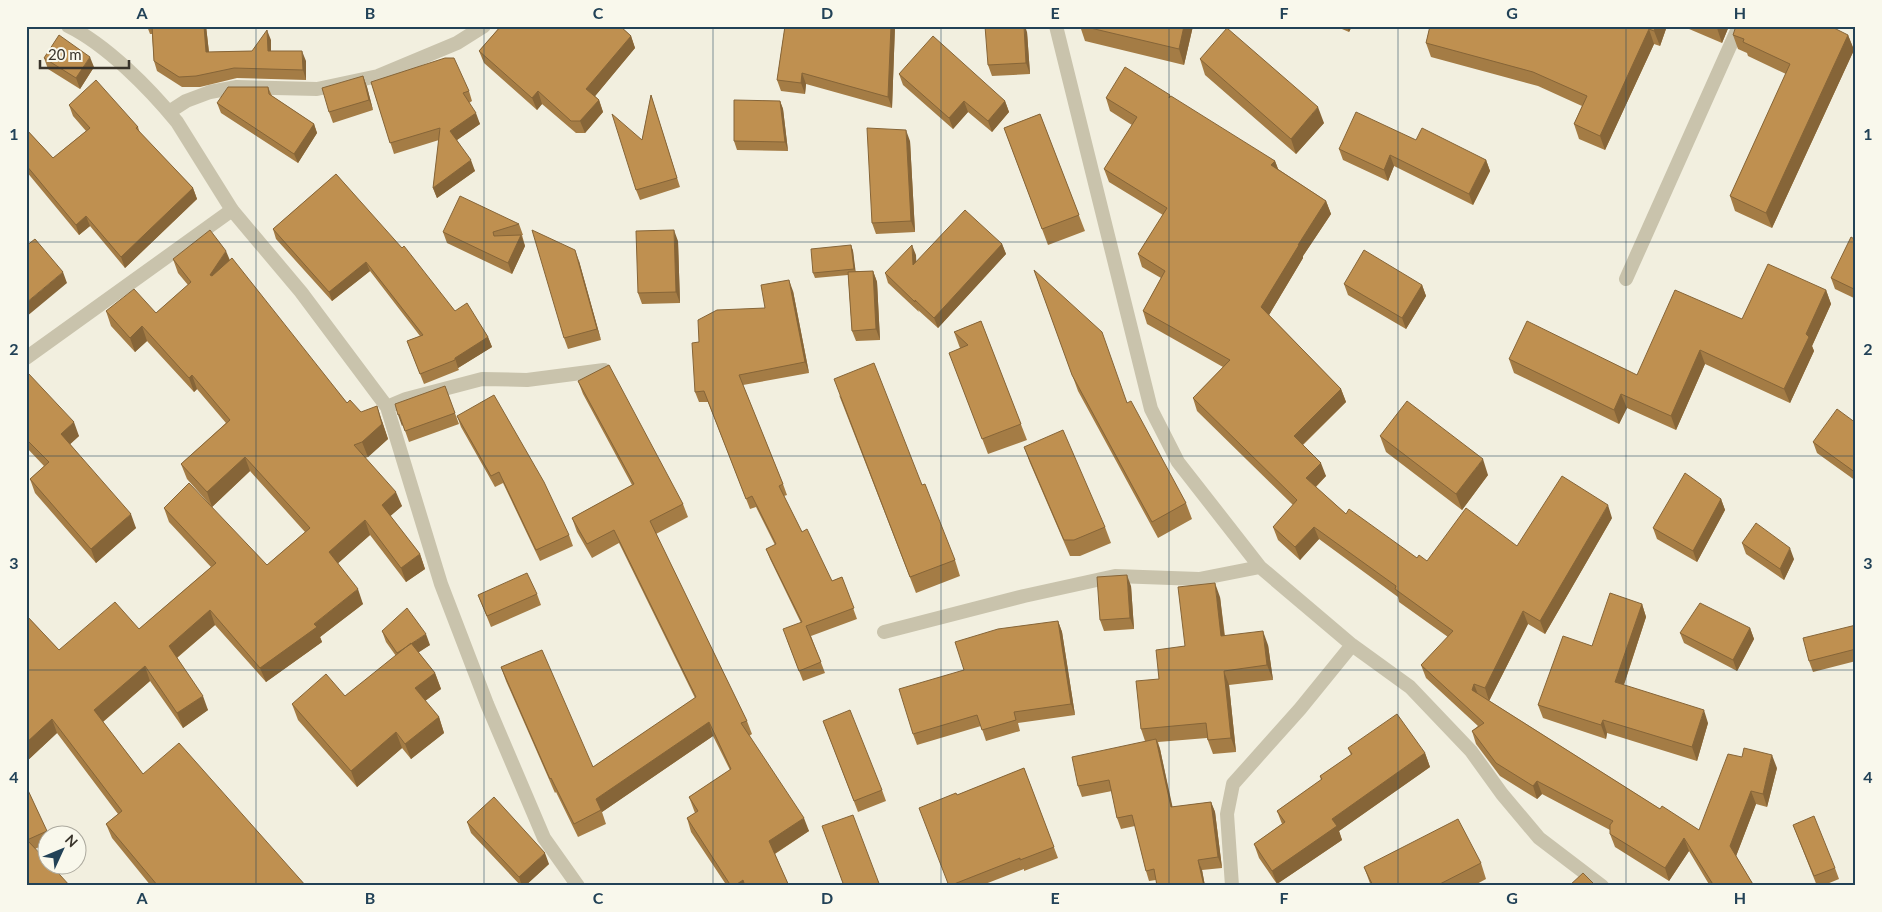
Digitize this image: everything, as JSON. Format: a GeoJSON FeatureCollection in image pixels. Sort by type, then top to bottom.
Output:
{"type":"FeatureCollection","features":[{"type":"Feature","properties":{"kind":"street"},"geometry":{"type":"LineString","coordinates":[[68,26],[84,34],[133,75],[169,112],[232,210],[301,292],[388,407],[441,584],[488,704],[544,838],[578,886]]}},
{"type":"Feature","properties":{"kind":"street"},"geometry":{"type":"LineString","coordinates":[[169,112],[186,101],[219,90],[237,88],[317,89],[378,76],[457,43],[484,26]]}},
{"type":"Feature","properties":{"kind":"street"},"geometry":{"type":"LineString","coordinates":[[1056,26],[1150,409],[1178,462],[1260,567],[1352,646],[1410,687],[1471,751],[1502,794],[1539,838],[1602,886]]}},
{"type":"Feature","properties":{"kind":"street"},"geometry":{"type":"LineString","coordinates":[[1626,279],[1739,26]]}},
{"type":"Feature","properties":{"kind":"street"},"geometry":{"type":"LineString","coordinates":[[26,358],[232,210]]}},
{"type":"Feature","properties":{"kind":"street"},"geometry":{"type":"LineString","coordinates":[[388,407],[406,399],[482,379],[527,380],[604,370]]}},
{"type":"Feature","properties":{"kind":"street"},"geometry":{"type":"LineString","coordinates":[[884,632],[1024,596],[1115,576],[1199,579],[1260,567]]}},
{"type":"Feature","properties":{"kind":"street"},"geometry":{"type":"LineString","coordinates":[[1232,886],[1227,814],[1233,784],[1300,709],[1352,646]]}},
{"type":"Feature","properties":{"kind":"building"},"geometry":{"type":"Polygon","coordinates":[[[152,26],[204,26],[206,52],[252,51],[267,30],[268,51],[302,51],[303,70],[234,68],[196,76],[179,77],[154,61],[152,26]]]}},
{"type":"Feature","properties":{"kind":"building"},"geometry":{"type":"Polygon","coordinates":[[[501,26],[620,26],[631,36],[586,89],[599,100],[580,121],[571,121],[538,91],[532,98],[479,51],[501,26]]]}},
{"type":"Feature","properties":{"kind":"building"},"geometry":{"type":"Polygon","coordinates":[[[785,26],[891,26],[888,97],[802,73],[801,83],[777,80],[785,26]]]}},
{"type":"Feature","properties":{"kind":"building"},"geometry":{"type":"Polygon","coordinates":[[[985,26],[1024,26],[1026,63],[988,65],[985,26]]]}},
{"type":"Feature","properties":{"kind":"building"},"geometry":{"type":"Polygon","coordinates":[[[1082,26],[1184,26],[1179,49],[1082,26]]]}},
{"type":"Feature","properties":{"kind":"building"},"geometry":{"type":"Polygon","coordinates":[[[1430,26],[1656,26],[1654,31],[1649,29],[1600,136],[1574,124],[1587,96],[1533,72],[1426,43],[1430,26]]]}},
{"type":"Feature","properties":{"kind":"building"},"geometry":{"type":"Polygon","coordinates":[[[1736,26],[1830,26],[1848,35],[1766,213],[1730,196],[1790,64],[1743,42],[1744,39],[1733,35],[1736,26]]]}},
{"type":"Feature","properties":{"kind":"building"},"geometry":{"type":"Polygon","coordinates":[[[1227,28],[1318,107],[1291,139],[1200,59],[1227,28]]]}},
{"type":"Feature","properties":{"kind":"building"},"geometry":{"type":"Polygon","coordinates":[[[59,35],[90,57],[76,78],[44,58],[59,35]]]}},
{"type":"Feature","properties":{"kind":"building"},"geometry":{"type":"Polygon","coordinates":[[[933,36],[1005,101],[988,121],[964,101],[949,118],[899,74],[933,36]]]}},
{"type":"Feature","properties":{"kind":"building"},"geometry":{"type":"Polygon","coordinates":[[[445,58],[454,58],[469,91],[463,93],[476,113],[450,131],[471,160],[433,188],[440,128],[390,143],[371,82],[445,58]]]}},
{"type":"Feature","properties":{"kind":"building"},"geometry":{"type":"Polygon","coordinates":[[[1125,67],[1170,95],[1169,98],[1171,96],[1275,161],[1271,165],[1326,201],[1261,307],[1341,389],[1294,436],[1321,463],[1306,478],[1346,514],[1349,509],[1417,558],[1419,555],[1427,561],[1466,508],[1517,546],[1562,476],[1608,505],[1540,621],[1523,611],[1485,688],[1474,684],[1472,690],[1660,809],[1662,806],[1699,830],[1728,754],[1742,757],[1744,748],[1772,755],[1763,794],[1751,791],[1730,846],[1754,886],[1714,886],[1684,838],[1665,868],[1610,834],[1610,825],[1613,821],[1537,781],[1533,786],[1496,763],[1472,731],[1484,723],[1421,665],[1453,631],[1395,589],[1396,586],[1314,527],[1295,547],[1273,527],[1297,500],[1193,398],[1230,360],[1143,311],[1165,271],[1138,254],[1167,208],[1104,169],[1137,117],[1106,98],[1125,67]]]}},
{"type":"Feature","properties":{"kind":"building"},"geometry":{"type":"Polygon","coordinates":[[[363,76],[369,100],[329,112],[322,88],[363,76]]]}},
{"type":"Feature","properties":{"kind":"building"},"geometry":{"type":"Polygon","coordinates":[[[96,80],[138,127],[136,128],[193,188],[121,257],[86,216],[76,225],[26,165],[26,129],[53,158],[90,128],[69,105],[96,80]]]}},
{"type":"Feature","properties":{"kind":"building"},"geometry":{"type":"Polygon","coordinates":[[[228,87],[268,87],[269,94],[314,124],[294,154],[217,103],[228,87]]]}},
{"type":"Feature","properties":{"kind":"building"},"geometry":{"type":"Polygon","coordinates":[[[651,95],[677,178],[636,190],[612,114],[642,140],[651,95]]]}},
{"type":"Feature","properties":{"kind":"building"},"geometry":{"type":"Polygon","coordinates":[[[734,100],[780,101],[785,142],[734,141],[734,100]]]}},
{"type":"Feature","properties":{"kind":"building"},"geometry":{"type":"Polygon","coordinates":[[[1356,112],[1416,140],[1422,128],[1486,160],[1469,194],[1390,155],[1384,170],[1339,149],[1356,112]]]}},
{"type":"Feature","properties":{"kind":"building"},"geometry":{"type":"Polygon","coordinates":[[[1040,114],[1079,215],[1042,229],[1004,128],[1040,114]]]}},
{"type":"Feature","properties":{"kind":"building"},"geometry":{"type":"Polygon","coordinates":[[[867,128],[906,130],[911,221],[872,223],[867,128]]]}},
{"type":"Feature","properties":{"kind":"building"},"geometry":{"type":"Polygon","coordinates":[[[336,174],[402,248],[404,246],[455,311],[467,303],[488,337],[455,358],[455,360],[420,374],[407,341],[423,335],[366,262],[329,292],[273,229],[336,174]]]}},
{"type":"Feature","properties":{"kind":"building"},"geometry":{"type":"Polygon","coordinates":[[[460,196],[519,224],[493,232],[494,236],[521,235],[508,263],[443,232],[460,196]]]}},
{"type":"Feature","properties":{"kind":"building"},"geometry":{"type":"Polygon","coordinates":[[[965,210],[1002,244],[934,318],[885,273],[912,245],[913,265],[965,210]]]}},
{"type":"Feature","properties":{"kind":"building"},"geometry":{"type":"Polygon","coordinates":[[[210,230],[226,251],[210,275],[212,276],[232,258],[347,403],[350,400],[361,412],[377,406],[382,424],[362,442],[354,445],[396,492],[382,505],[420,554],[401,568],[365,520],[329,552],[358,589],[314,624],[317,627],[260,668],[210,610],[169,646],[203,696],[177,713],[145,666],[94,710],[143,774],[179,743],[306,886],[158,886],[106,824],[122,811],[52,719],[26,743],[26,615],[59,650],[115,602],[139,629],[216,563],[164,508],[189,483],[267,565],[310,528],[245,457],[207,492],[181,464],[230,420],[192,375],[189,378],[142,326],[130,338],[106,311],[134,289],[156,313],[191,282],[173,259],[210,230]]]}},
{"type":"Feature","properties":{"kind":"building"},"geometry":{"type":"Polygon","coordinates":[[[532,230],[575,250],[597,329],[564,338],[532,230]]]}},
{"type":"Feature","properties":{"kind":"building"},"geometry":{"type":"Polygon","coordinates":[[[674,230],[676,292],[638,293],[636,231],[674,230]]]}},
{"type":"Feature","properties":{"kind":"building"},"geometry":{"type":"Polygon","coordinates":[[[1851,237],[1856,240],[1856,290],[1831,278],[1851,237]]]}},
{"type":"Feature","properties":{"kind":"building"},"geometry":{"type":"Polygon","coordinates":[[[35,239],[63,272],[26,303],[26,246],[35,239]]]}},
{"type":"Feature","properties":{"kind":"building"},"geometry":{"type":"Polygon","coordinates":[[[851,245],[854,269],[813,273],[811,249],[851,245]]]}},
{"type":"Feature","properties":{"kind":"building"},"geometry":{"type":"Polygon","coordinates":[[[1364,250],[1422,285],[1402,318],[1344,284],[1364,250]]]}},
{"type":"Feature","properties":{"kind":"building"},"geometry":{"type":"Polygon","coordinates":[[[1768,264],[1826,290],[1806,334],[1809,337],[1784,389],[1700,350],[1671,416],[1621,394],[1614,410],[1509,359],[1527,321],[1637,375],[1675,290],[1742,319],[1768,264]]]}},
{"type":"Feature","properties":{"kind":"building"},"geometry":{"type":"Polygon","coordinates":[[[1034,270],[1102,332],[1127,403],[1131,401],[1186,503],[1152,522],[1072,375],[1034,270]]]}},
{"type":"Feature","properties":{"kind":"building"},"geometry":{"type":"Polygon","coordinates":[[[873,271],[876,329],[852,331],[848,272],[873,271]]]}},
{"type":"Feature","properties":{"kind":"building"},"geometry":{"type":"Polygon","coordinates":[[[789,280],[805,362],[739,375],[783,484],[779,486],[802,532],[807,529],[832,581],[842,577],[854,608],[806,626],[821,662],[799,671],[783,629],[802,622],[766,549],[776,544],[752,496],[746,499],[704,391],[695,392],[692,343],[699,342],[698,320],[717,310],[765,308],[761,285],[789,280]]]}},
{"type":"Feature","properties":{"kind":"building"},"geometry":{"type":"Polygon","coordinates":[[[981,321],[1021,424],[982,439],[949,353],[968,345],[954,332],[981,321]]]}},
{"type":"Feature","properties":{"kind":"building"},"geometry":{"type":"Polygon","coordinates":[[[874,363],[922,485],[925,484],[955,560],[910,577],[834,379],[874,363]]]}},
{"type":"Feature","properties":{"kind":"building"},"geometry":{"type":"Polygon","coordinates":[[[609,365],[683,504],[650,521],[747,721],[741,723],[804,818],[769,841],[789,886],[745,886],[743,880],[731,886],[687,818],[698,811],[689,797],[731,769],[709,722],[596,799],[601,810],[574,824],[550,779],[501,667],[542,650],[593,767],[696,697],[614,530],[587,544],[572,518],[634,484],[578,381],[609,365]]]}},
{"type":"Feature","properties":{"kind":"building"},"geometry":{"type":"Polygon","coordinates":[[[28,373],[74,422],[61,434],[131,514],[91,549],[30,479],[49,462],[26,439],[26,375],[28,373]]]}},
{"type":"Feature","properties":{"kind":"building"},"geometry":{"type":"Polygon","coordinates":[[[445,386],[455,413],[405,431],[395,404],[445,386]]]}},
{"type":"Feature","properties":{"kind":"building"},"geometry":{"type":"Polygon","coordinates":[[[494,395],[544,482],[569,535],[536,550],[499,472],[491,476],[457,416],[494,395]]]}},
{"type":"Feature","properties":{"kind":"building"},"geometry":{"type":"Polygon","coordinates":[[[1407,401],[1483,459],[1456,494],[1380,436],[1407,401]]]}},
{"type":"Feature","properties":{"kind":"building"},"geometry":{"type":"Polygon","coordinates":[[[1837,409],[1856,423],[1856,473],[1813,442],[1837,409]]]}},
{"type":"Feature","properties":{"kind":"building"},"geometry":{"type":"Polygon","coordinates":[[[1063,430],[1105,527],[1074,540],[1064,540],[1024,447],[1063,430]]]}},
{"type":"Feature","properties":{"kind":"building"},"geometry":{"type":"Polygon","coordinates":[[[1685,473],[1721,499],[1693,551],[1653,528],[1685,473]]]}},
{"type":"Feature","properties":{"kind":"building"},"geometry":{"type":"Polygon","coordinates":[[[1756,523],[1790,548],[1780,569],[1742,543],[1756,523]]]}},
{"type":"Feature","properties":{"kind":"building"},"geometry":{"type":"Polygon","coordinates":[[[527,573],[537,594],[487,616],[478,595],[527,573]]]}},
{"type":"Feature","properties":{"kind":"building"},"geometry":{"type":"Polygon","coordinates":[[[1127,575],[1130,618],[1100,620],[1097,577],[1127,575]]]}},
{"type":"Feature","properties":{"kind":"building"},"geometry":{"type":"Polygon","coordinates":[[[1215,583],[1221,636],[1263,631],[1267,665],[1224,671],[1231,738],[1208,740],[1206,723],[1141,729],[1136,681],[1159,679],[1156,650],[1185,646],[1178,587],[1215,583]]]}},
{"type":"Feature","properties":{"kind":"building"},"geometry":{"type":"Polygon","coordinates":[[[1610,593],[1642,604],[1615,682],[1704,710],[1692,747],[1603,720],[1601,725],[1538,705],[1563,636],[1592,646],[1610,593]]]}},
{"type":"Feature","properties":{"kind":"building"},"geometry":{"type":"Polygon","coordinates":[[[1700,603],[1750,628],[1733,660],[1680,633],[1700,603]]]}},
{"type":"Feature","properties":{"kind":"building"},"geometry":{"type":"Polygon","coordinates":[[[407,608],[426,634],[397,653],[382,631],[407,608]]]}},
{"type":"Feature","properties":{"kind":"building"},"geometry":{"type":"Polygon","coordinates":[[[1058,621],[1071,704],[1014,712],[1016,720],[982,730],[977,715],[913,734],[899,689],[964,670],[955,642],[998,629],[1058,621]]]}},
{"type":"Feature","properties":{"kind":"building"},"geometry":{"type":"Polygon","coordinates":[[[1856,625],[1856,649],[1809,661],[1803,638],[1856,625]]]}},
{"type":"Feature","properties":{"kind":"building"},"geometry":{"type":"Polygon","coordinates":[[[411,643],[435,673],[415,688],[439,717],[405,744],[396,732],[351,771],[292,704],[326,674],[345,696],[411,643]]]}},
{"type":"Feature","properties":{"kind":"building"},"geometry":{"type":"Polygon","coordinates":[[[850,710],[882,790],[854,801],[823,721],[850,710]]]}},
{"type":"Feature","properties":{"kind":"building"},"geometry":{"type":"Polygon","coordinates":[[[1397,714],[1425,753],[1332,819],[1337,826],[1272,871],[1254,844],[1285,822],[1277,811],[1322,779],[1320,776],[1352,754],[1348,748],[1397,714]]]}},
{"type":"Feature","properties":{"kind":"building"},"geometry":{"type":"Polygon","coordinates":[[[1156,739],[1171,807],[1211,802],[1218,857],[1198,860],[1204,886],[1157,886],[1154,869],[1146,871],[1132,815],[1117,818],[1109,780],[1078,786],[1072,757],[1156,739]]]}},
{"type":"Feature","properties":{"kind":"building"},"geometry":{"type":"Polygon","coordinates":[[[1024,768],[1054,847],[1020,860],[1020,858],[949,886],[919,808],[1024,768]]]}},
{"type":"Feature","properties":{"kind":"building"},"geometry":{"type":"Polygon","coordinates":[[[26,786],[44,824],[38,824],[38,835],[27,840],[38,852],[38,874],[59,874],[70,886],[26,886],[26,786]]]}},
{"type":"Feature","properties":{"kind":"building"},"geometry":{"type":"Polygon","coordinates":[[[494,797],[545,853],[519,877],[467,822],[494,797]]]}},
{"type":"Feature","properties":{"kind":"building"},"geometry":{"type":"Polygon","coordinates":[[[853,815],[880,886],[844,886],[822,826],[853,815]]]}},
{"type":"Feature","properties":{"kind":"building"},"geometry":{"type":"Polygon","coordinates":[[[1814,816],[1835,868],[1814,876],[1793,825],[1814,816]]]}},
{"type":"Feature","properties":{"kind":"building"},"geometry":{"type":"Polygon","coordinates":[[[1458,819],[1481,863],[1436,886],[1373,886],[1364,867],[1458,819]]]}},
{"type":"Feature","properties":{"kind":"building"},"geometry":{"type":"Polygon","coordinates":[[[1583,873],[1596,886],[1569,886],[1583,873]]]}}]}
